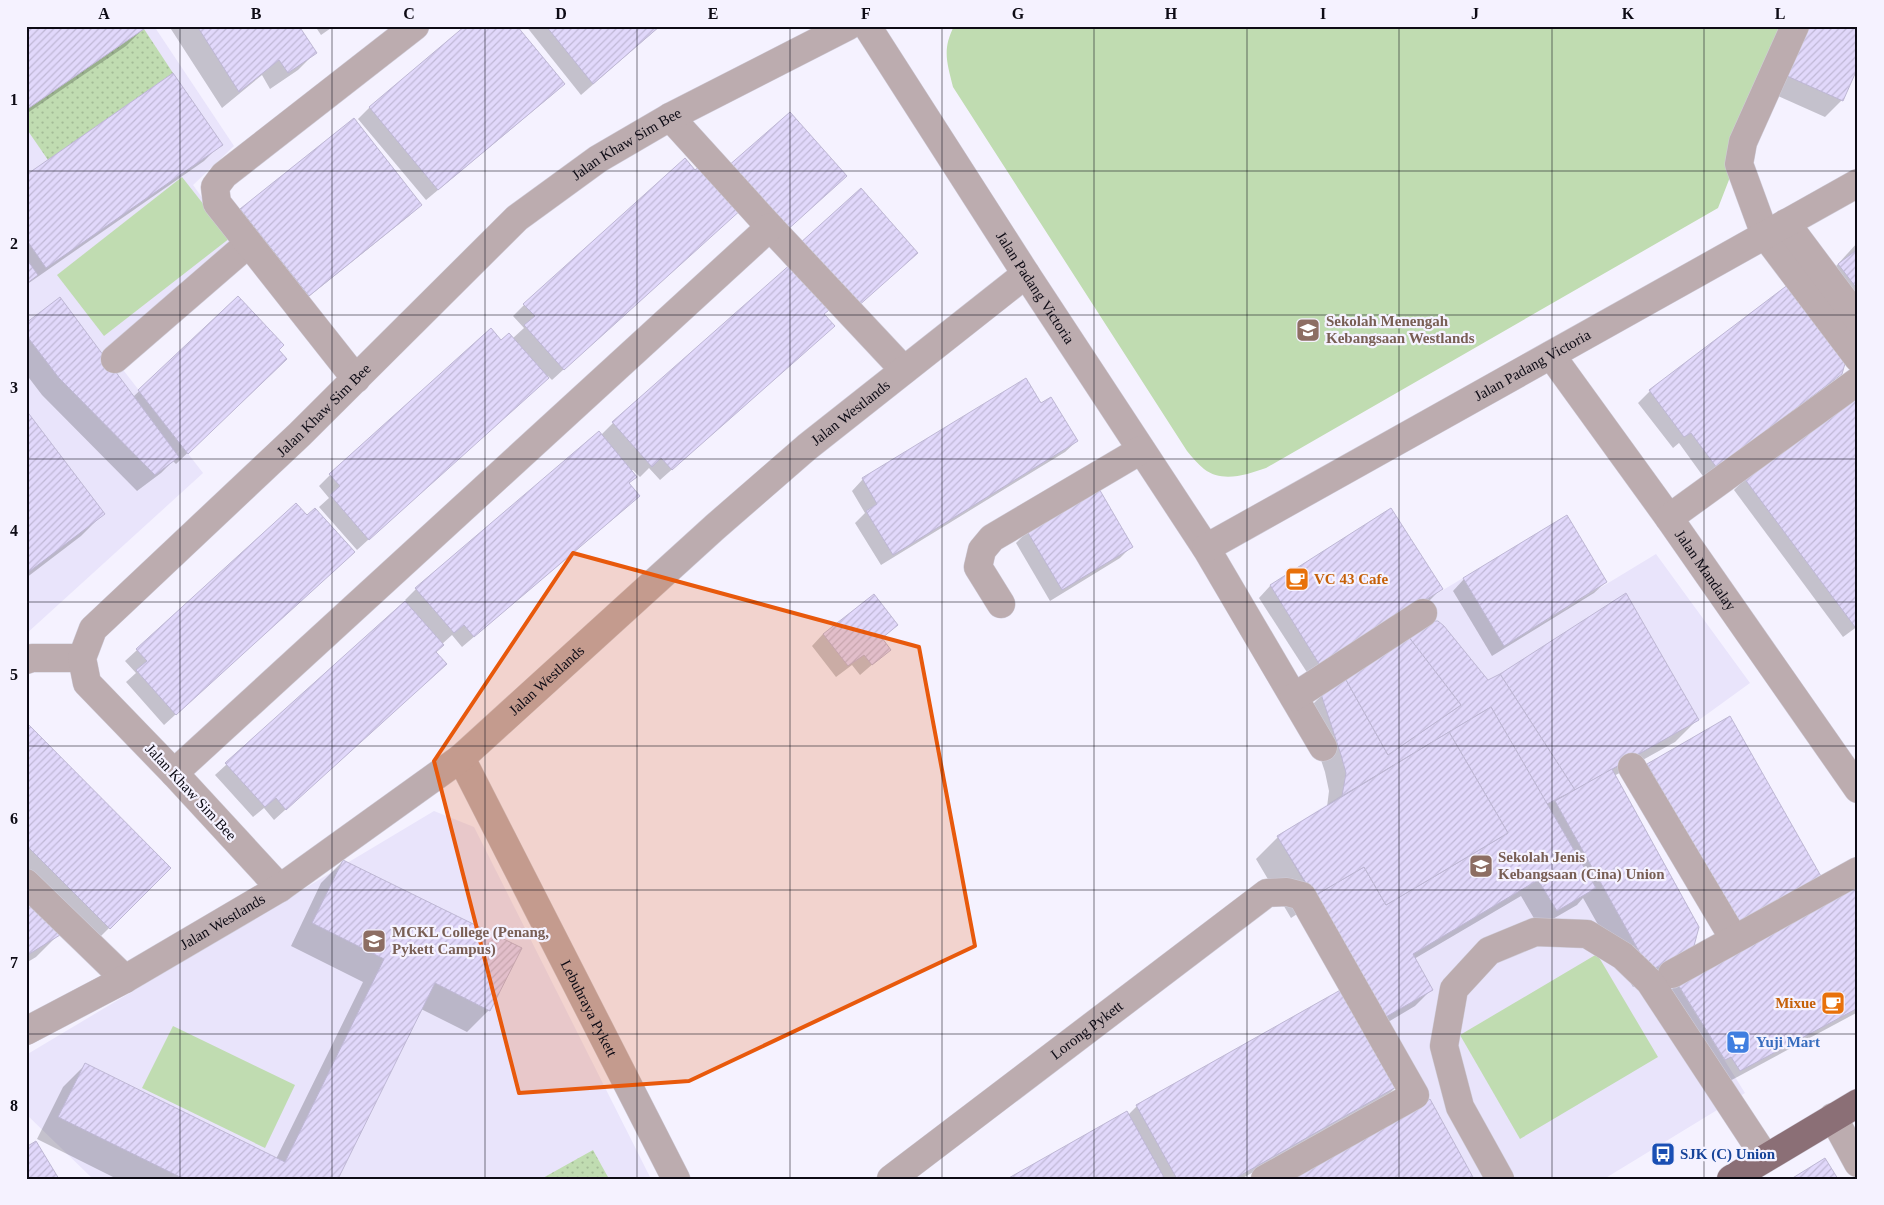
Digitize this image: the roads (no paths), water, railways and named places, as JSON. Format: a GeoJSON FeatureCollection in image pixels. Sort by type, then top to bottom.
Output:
{"type":"FeatureCollection","features":[{"type":"Feature","properties":{"kind":"main road"},"geometry":{"type":"LineString","coordinates":[[1731,1179],[1858,1103]]}},
{"type":"Feature","properties":{"kind":"street"},"geometry":{"type":"LineString","coordinates":[[356,379],[216,203],[215,187],[224,175],[415,26]]}},
{"type":"Feature","properties":{"kind":"street","name":"Jalan Khaw Sim Bee"},"geometry":{"type":"LineString","coordinates":[[280,888],[174,772],[87,683],[82,658],[93,629],[300,434],[517,218],[598,159],[670,117],[848,26]]}},
{"type":"Feature","properties":{"kind":"street","name":"Jalan Padang Victoria"},"geometry":{"type":"LineString","coordinates":[[867,26],[1026,274],[1206,548],[1323,747]]}},
{"type":"Feature","properties":{"kind":"street"},"geometry":{"type":"LineString","coordinates":[[1795,26],[1743,142],[1739,164],[1776,229],[1858,358]]}},
{"type":"Feature","properties":{"kind":"street"},"geometry":{"type":"LineString","coordinates":[[670,117],[770,228],[904,370]]}},
{"type":"Feature","properties":{"kind":"street","name":"Jalan Padang Victoria"},"geometry":{"type":"LineString","coordinates":[[1206,548],[1858,183]]}},
{"type":"Feature","properties":{"kind":"street"},"geometry":{"type":"LineString","coordinates":[[174,772],[770,228]]}},
{"type":"Feature","properties":{"kind":"street"},"geometry":{"type":"LineString","coordinates":[[1776,229],[1858,319]]}},
{"type":"Feature","properties":{"kind":"street"},"geometry":{"type":"LineString","coordinates":[[115,359],[248,244]]}},
{"type":"Feature","properties":{"kind":"street","name":"Jalan Westlands"},"geometry":{"type":"LineString","coordinates":[[26,1032],[125,979],[280,888],[461,758],[715,527],[807,447],[1026,274]]}},
{"type":"Feature","properties":{"kind":"street","name":"Jalan Mandalay"},"geometry":{"type":"LineString","coordinates":[[1551,355],[1858,788]]}},
{"type":"Feature","properties":{"kind":"street"},"geometry":{"type":"LineString","coordinates":[[1668,518],[1858,381]]}},
{"type":"Feature","properties":{"kind":"street"},"geometry":{"type":"LineString","coordinates":[[1001,604],[978,567],[982,550],[992,538],[1141,450]]}},
{"type":"Feature","properties":{"kind":"street"},"geometry":{"type":"LineString","coordinates":[[1294,698],[1423,613]]}},
{"type":"Feature","properties":{"kind":"street"},"geometry":{"type":"LineString","coordinates":[[26,660],[32,658],[82,658]]}},
{"type":"Feature","properties":{"kind":"street","name":"Lebuhraya Pykett"},"geometry":{"type":"LineString","coordinates":[[461,758],[676,1179]]}},
{"type":"Feature","properties":{"kind":"street"},"geometry":{"type":"LineString","coordinates":[[1632,767],[1734,939]]}},
{"type":"Feature","properties":{"kind":"street"},"geometry":{"type":"LineString","coordinates":[[1672,974],[1858,871]]}},
{"type":"Feature","properties":{"kind":"street"},"geometry":{"type":"LineString","coordinates":[[26,883],[125,979]]}},
{"type":"Feature","properties":{"kind":"street","name":"Lorong Pykett"},"geometry":{"type":"LineString","coordinates":[[891,1179],[1267,893],[1287,892],[1302,896],[1415,1094],[1265,1179]]}},
{"type":"Feature","properties":{"kind":"street"},"geometry":{"type":"LineString","coordinates":[[1500,1179],[1460,1107],[1444,1046],[1454,989],[1489,951],[1535,932],[1587,934],[1623,956],[1650,982],[1765,1157]]}},
{"type":"Feature","properties":{"kind":"street"},"geometry":{"type":"LineString","coordinates":[[1833,1117],[1858,1163]]}},
{"type":"Feature","properties":{"kind":"place","name":"Sekolah Menengah Kebangsaan Westlands"},"geometry":{"type":"Point","coordinates":[1308,330]}},
{"type":"Feature","properties":{"kind":"place","name":"VC 43 Cafe"},"geometry":{"type":"Point","coordinates":[1297,579]}},
{"type":"Feature","properties":{"kind":"place","name":"Sekolah Jenis Kebangsaan (Cina) Union"},"geometry":{"type":"Point","coordinates":[1481,866]}},
{"type":"Feature","properties":{"kind":"place","name":"MCKL College (Penang, Pykett Campus)"},"geometry":{"type":"Point","coordinates":[374,941]}},
{"type":"Feature","properties":{"kind":"place","name":"Mixue"},"geometry":{"type":"Point","coordinates":[1833,1003]}},
{"type":"Feature","properties":{"kind":"place","name":"Yuji Mart"},"geometry":{"type":"Point","coordinates":[1738,1042]}},
{"type":"Feature","properties":{"kind":"place","name":"SJK (C) Union"},"geometry":{"type":"Point","coordinates":[1663,1154]}}]}
